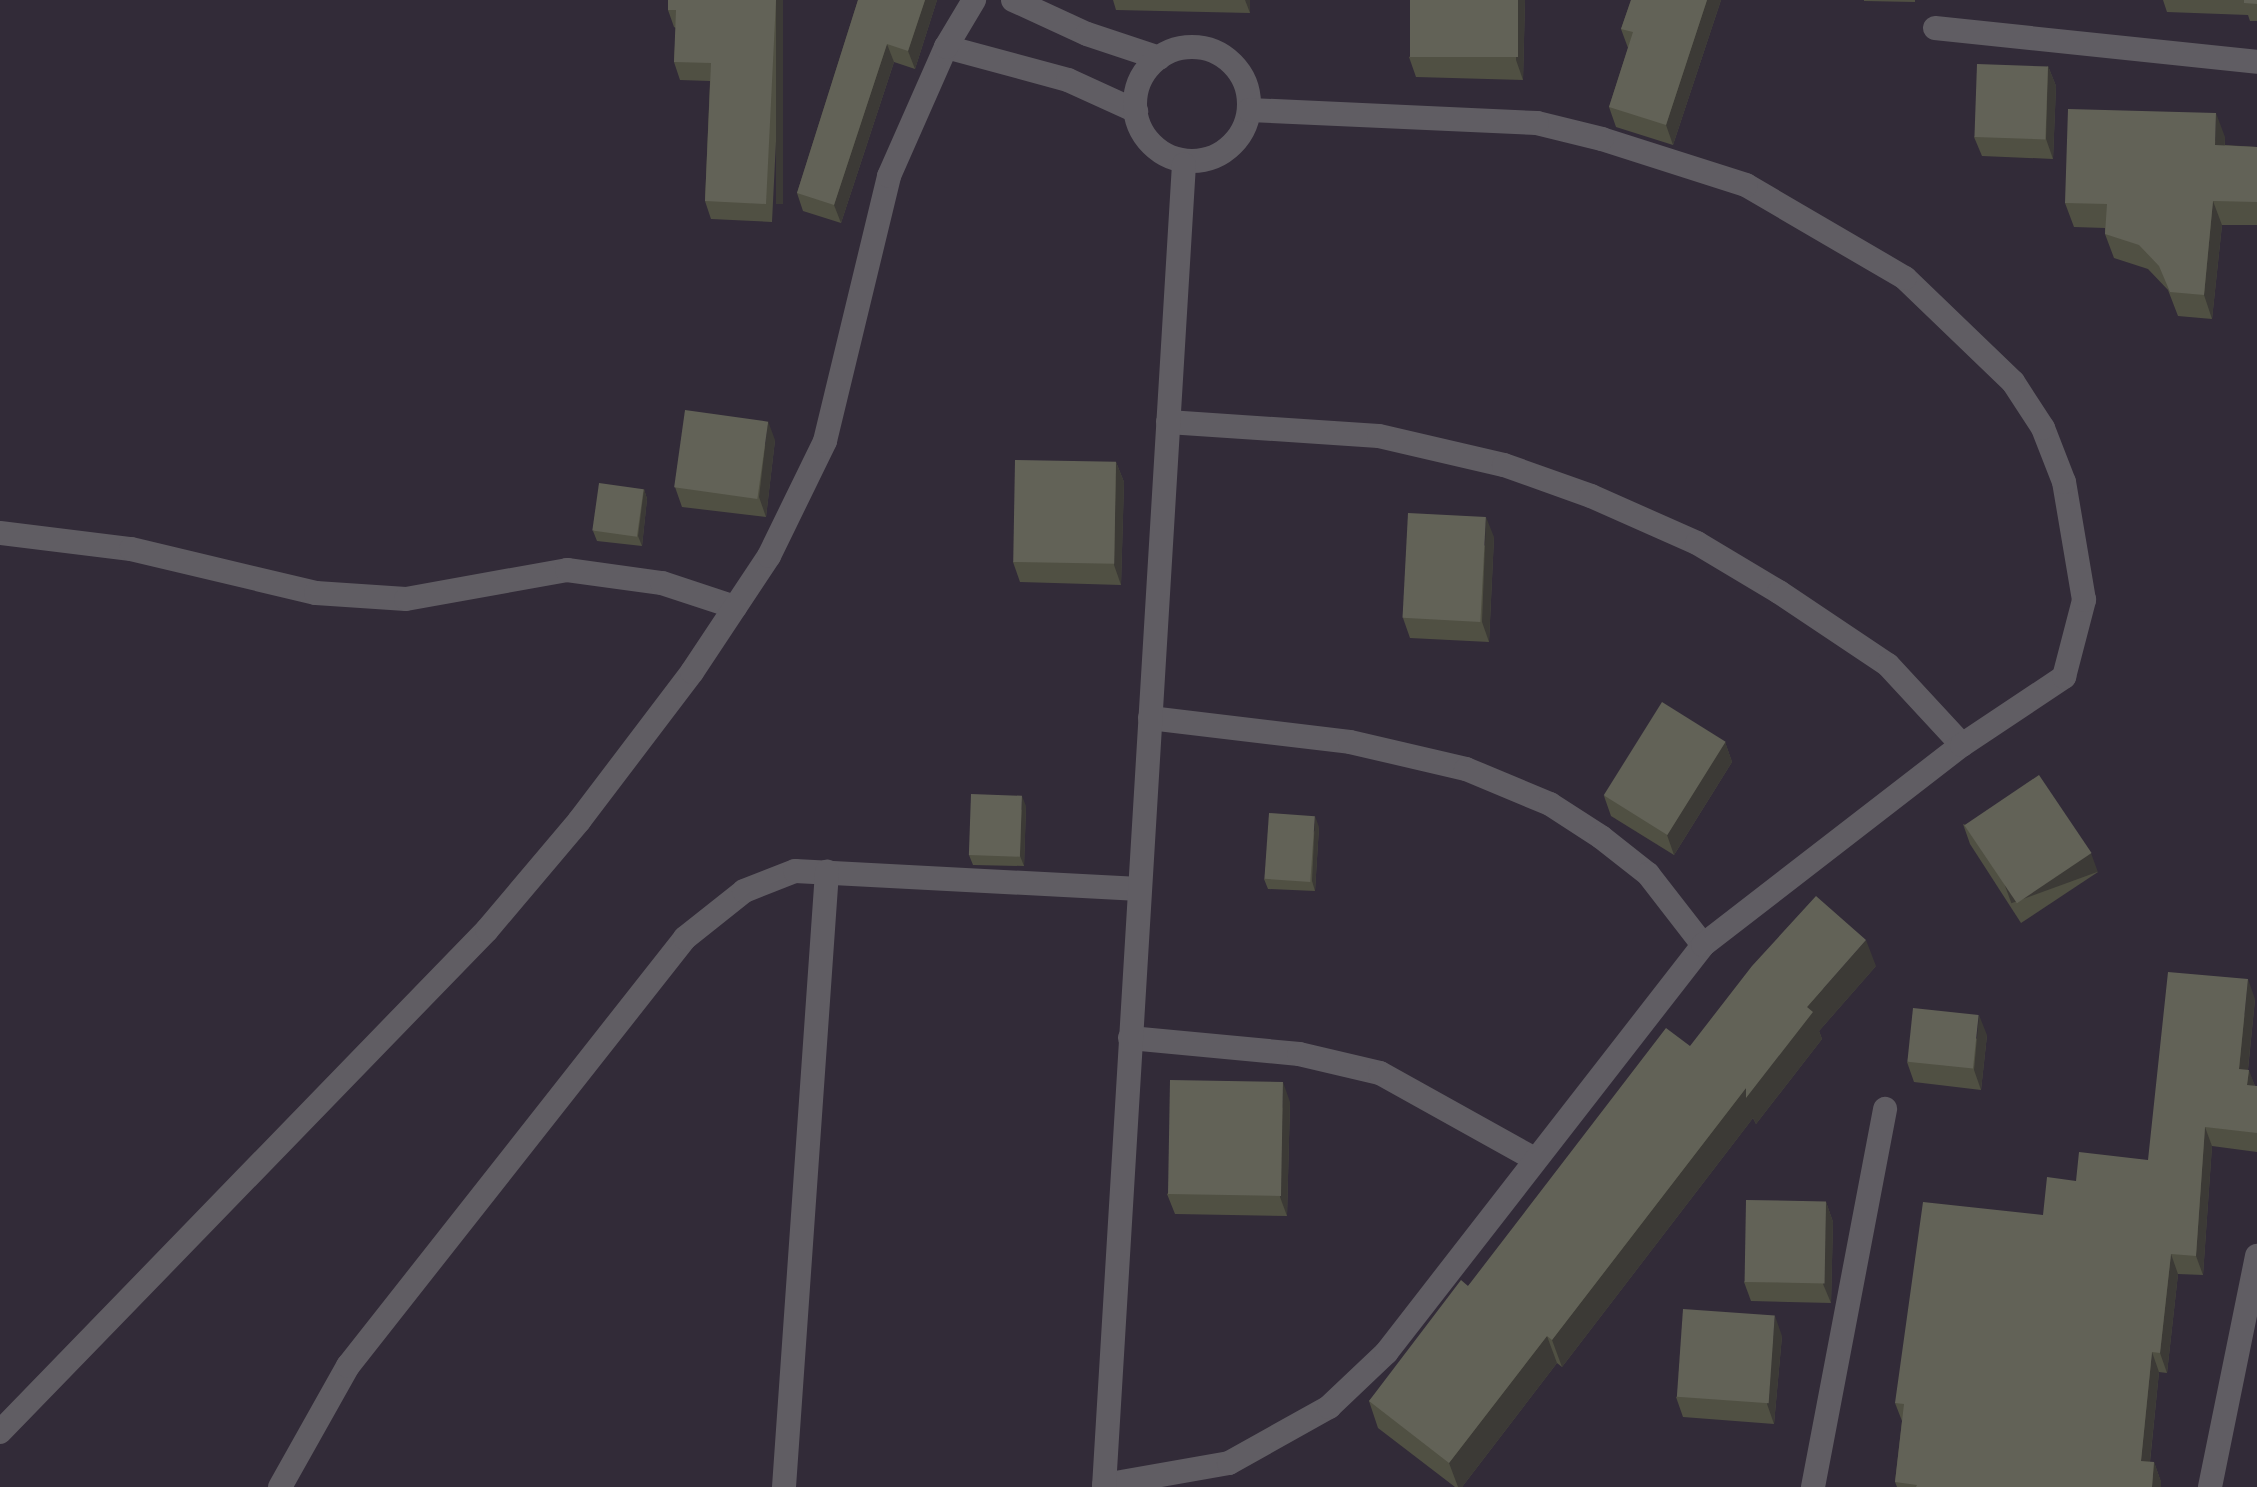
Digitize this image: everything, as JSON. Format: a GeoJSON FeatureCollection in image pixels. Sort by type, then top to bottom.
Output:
{"type":"FeatureCollection","features":[{"type":"Feature","properties":{"kind":"street"},"geometry":{"type":"LineString","coordinates":[[0,1432],[487,930],[579,821],[735,607],[769,556],[825,441],[889,176],[946,47],[974,0]]}},
{"type":"Feature","properties":{"kind":"street"},"geometry":{"type":"LineString","coordinates":[[1013,0],[1087,34],[1159,58]]}},
{"type":"Feature","properties":{"kind":"street"},"geometry":{"type":"LineString","coordinates":[[1935,28],[2257,62]]}},
{"type":"Feature","properties":{"kind":"street"},"geometry":{"type":"LineString","coordinates":[[1194,46],[1228,59],[1244,83],[1249,110],[1242,132],[1228,149],[1184,164],[1152,144],[1136,111],[1140,81],[1159,58],[1194,46]]}},
{"type":"Feature","properties":{"kind":"street"},"geometry":{"type":"LineString","coordinates":[[946,47],[1068,80],[1136,111]]}},
{"type":"Feature","properties":{"kind":"street"},"geometry":{"type":"LineString","coordinates":[[1184,164],[1104,1486],[1229,1463],[1329,1407],[1386,1353],[1533,1158],[1703,945],[1962,745],[2064,677],[2084,600],[2064,482],[2043,428],[2013,382],[1905,278],[1746,185],[1602,139],[1537,123],[1249,110]]}},
{"type":"Feature","properties":{"kind":"street"},"geometry":{"type":"LineString","coordinates":[[1168,422],[1379,436],[1504,465],[1591,496],[1697,543],[1779,592],[1888,665],[1962,745]]}},
{"type":"Feature","properties":{"kind":"street"},"geometry":{"type":"LineString","coordinates":[[0,533],[131,549],[316,593],[406,599],[567,570],[662,583],[735,607]]}},
{"type":"Feature","properties":{"kind":"street"},"geometry":{"type":"LineString","coordinates":[[1150,718],[1350,742],[1480,775],[1550,804],[1601,837],[1648,874],[1703,945]]}},
{"type":"Feature","properties":{"kind":"street"},"geometry":{"type":"LineString","coordinates":[[280,1487],[348,1366],[685,938],[744,891],[795,871],[1140,889]]}},
{"type":"Feature","properties":{"kind":"street"},"geometry":{"type":"LineString","coordinates":[[784,1487],[827,872]]}},
{"type":"Feature","properties":{"kind":"street"},"geometry":{"type":"LineString","coordinates":[[1130,1038],[1299,1054],[1380,1073],[1533,1158]]}},
{"type":"Feature","properties":{"kind":"street"},"geometry":{"type":"LineString","coordinates":[[1813,1487],[1885,1109]]}},
{"type":"Feature","properties":{"kind":"street"},"geometry":{"type":"LineString","coordinates":[[2210,1487],[2257,1256]]}},
{"type":"Feature","properties":{"kind":"building"},"geometry":{"type":"Polygon","coordinates":[[[668,0],[776,0],[766,204],[705,201],[711,63],[674,62],[676,10],[668,10],[668,0]]]}},
{"type":"Feature","properties":{"kind":"building"},"geometry":{"type":"Polygon","coordinates":[[[858,0],[925,0],[908,51],[887,44],[834,205],[797,193],[858,0]]]}},
{"type":"Feature","properties":{"kind":"building"},"geometry":{"type":"Polygon","coordinates":[[[1410,0],[1518,0],[1518,57],[1410,57],[1410,0]]]}},
{"type":"Feature","properties":{"kind":"building"},"geometry":{"type":"Polygon","coordinates":[[[1631,0],[1707,0],[1666,125],[1609,107],[1633,32],[1621,29],[1631,0]]]}},
{"type":"Feature","properties":{"kind":"building"},"geometry":{"type":"Polygon","coordinates":[[[2244,0],[2257,0],[2257,4],[2244,3],[2244,0]]]}},
{"type":"Feature","properties":{"kind":"building"},"geometry":{"type":"Polygon","coordinates":[[[1977,64],[2048,66],[2045,139],[1974,137],[1977,64]]]}},
{"type":"Feature","properties":{"kind":"building"},"geometry":{"type":"Polygon","coordinates":[[[2068,109],[2216,113],[2215,145],[2257,147],[2257,202],[2213,201],[2204,295],[2170,292],[2159,266],[2139,245],[2105,234],[2107,204],[2065,203],[2068,109]]]}},
{"type":"Feature","properties":{"kind":"building"},"geometry":{"type":"Polygon","coordinates":[[[685,410],[768,422],[757,499],[674,487],[685,410]]]}},
{"type":"Feature","properties":{"kind":"building"},"geometry":{"type":"Polygon","coordinates":[[[1015,460],[1116,462],[1114,564],[1013,562],[1015,460]]]}},
{"type":"Feature","properties":{"kind":"building"},"geometry":{"type":"Polygon","coordinates":[[[599,483],[644,489],[637,537],[592,531],[599,483]]]}},
{"type":"Feature","properties":{"kind":"building"},"geometry":{"type":"Polygon","coordinates":[[[1408,513],[1486,517],[1480,622],[1403,618],[1408,513]]]}},
{"type":"Feature","properties":{"kind":"building"},"geometry":{"type":"Polygon","coordinates":[[[1662,702],[1726,742],[1667,835],[1604,795],[1662,702]]]}},
{"type":"Feature","properties":{"kind":"building"},"geometry":{"type":"Polygon","coordinates":[[[2039,775],[2092,853],[2017,903],[1964,825],[2039,775]]]}},
{"type":"Feature","properties":{"kind":"building"},"geometry":{"type":"Polygon","coordinates":[[[971,794],[1022,796],[1020,857],[969,855],[971,794]]]}},
{"type":"Feature","properties":{"kind":"building"},"geometry":{"type":"Polygon","coordinates":[[[1269,813],[1315,816],[1310,882],[1264,879],[1269,813]]]}},
{"type":"Feature","properties":{"kind":"building"},"geometry":{"type":"Polygon","coordinates":[[[1816,896],[1866,940],[1807,1007],[1813,1012],[1746,1098],[1746,1088],[1552,1340],[1547,1336],[1449,1463],[1369,1401],[1461,1280],[1468,1286],[1666,1028],[1690,1046],[1752,966],[1816,896]]]}},
{"type":"Feature","properties":{"kind":"building"},"geometry":{"type":"Polygon","coordinates":[[[2168,972],[2248,979],[2239,1069],[2249,1070],[2247,1085],[2257,1086],[2257,1133],[2205,1127],[2196,1256],[2171,1254],[2160,1353],[2152,1352],[2141,1461],[2154,1462],[2152,1487],[1916,1487],[1895,1482],[1904,1404],[1895,1403],[1923,1202],[2043,1215],[2047,1177],[2076,1181],[2079,1152],[2148,1160],[2168,972]]]}},
{"type":"Feature","properties":{"kind":"building"},"geometry":{"type":"Polygon","coordinates":[[[1913,1008],[1979,1015],[1973,1069],[1907,1062],[1913,1008]]]}},
{"type":"Feature","properties":{"kind":"building"},"geometry":{"type":"Polygon","coordinates":[[[1170,1080],[1283,1082],[1281,1196],[1168,1194],[1170,1080]]]}},
{"type":"Feature","properties":{"kind":"building"},"geometry":{"type":"Polygon","coordinates":[[[1746,1200],[1826,1201],[1825,1283],[1745,1282],[1746,1200]]]}},
{"type":"Feature","properties":{"kind":"building"},"geometry":{"type":"Polygon","coordinates":[[[1683,1309],[1775,1315],[1769,1403],[1677,1397],[1683,1309]]]}}]}
